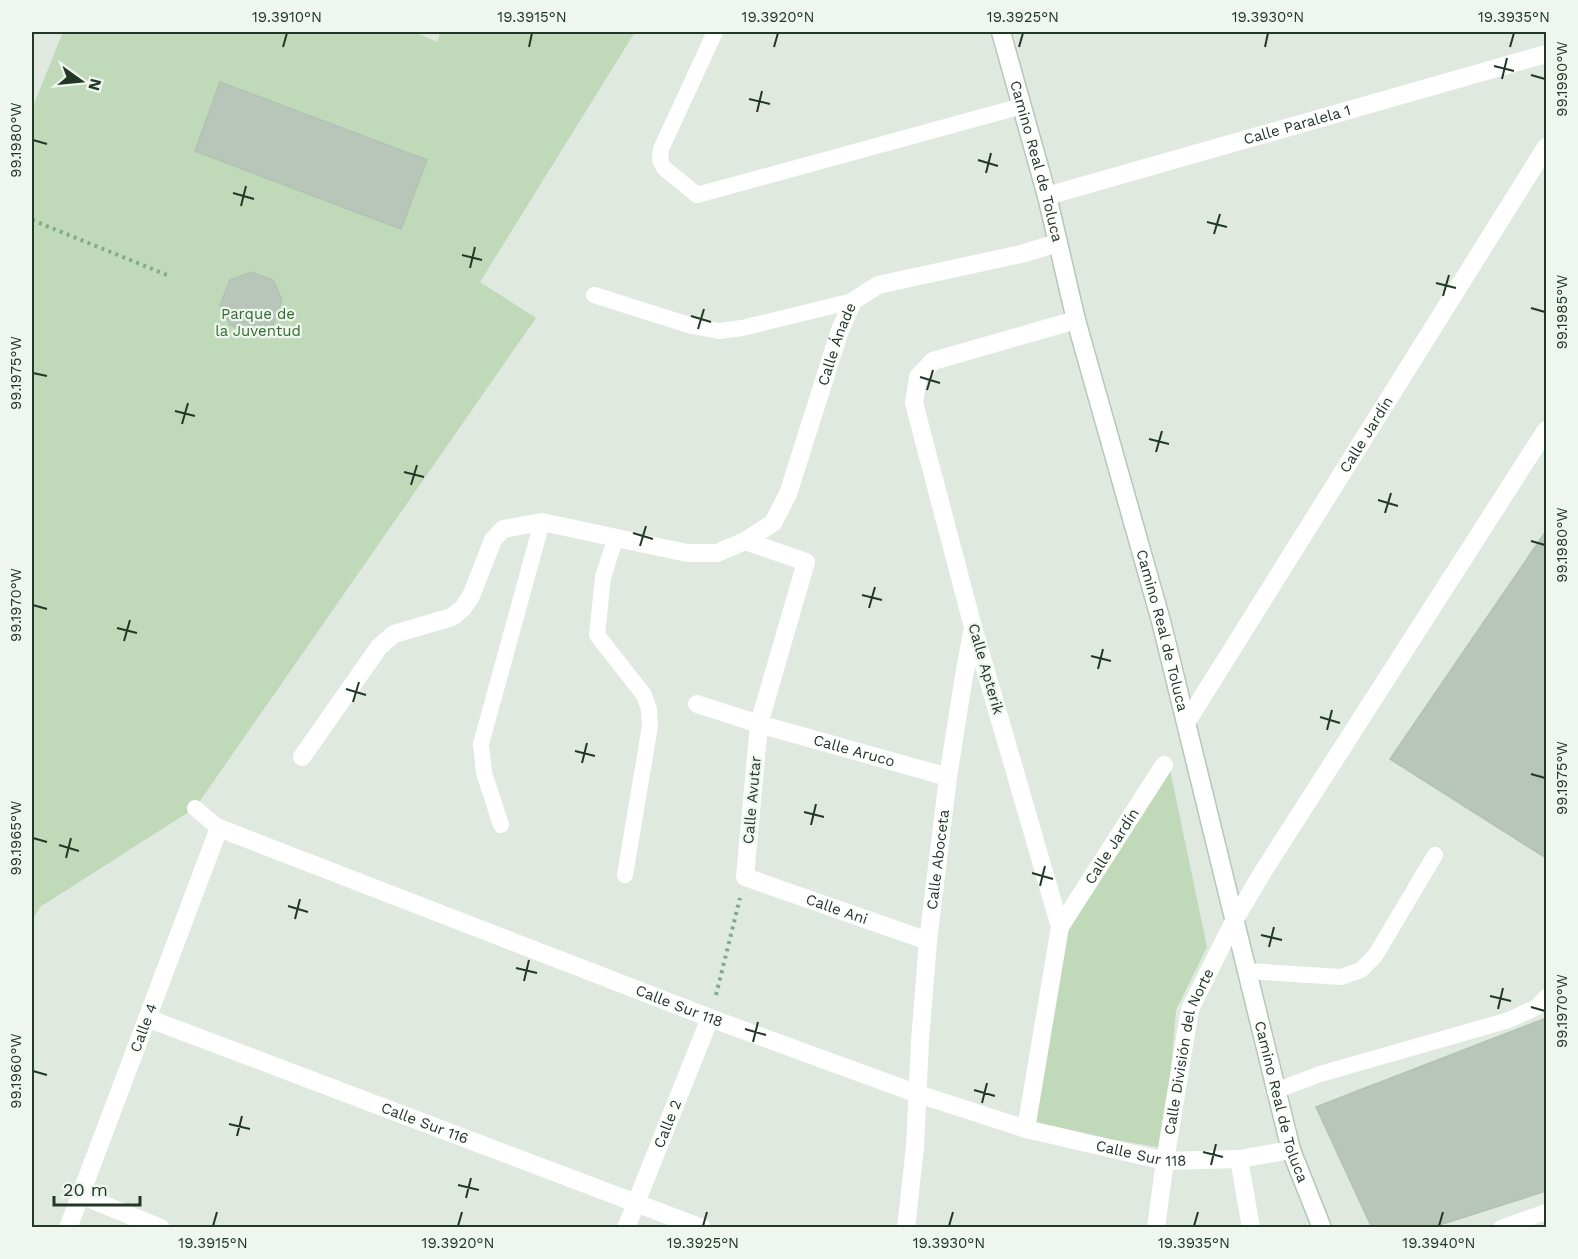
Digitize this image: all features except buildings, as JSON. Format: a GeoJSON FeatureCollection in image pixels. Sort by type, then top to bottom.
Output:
{"type":"FeatureCollection","features":[{"type":"Feature","properties":{"kind":"street","name":"Camino Real de Toluca"},"geometry":{"type":"LineString","coordinates":[[1001,32],[1047,195],[1076,320],[1161,621],[1248,970],[1275,1091],[1291,1150],[1322,1227]]}},
{"type":"Feature","properties":{"kind":"street","name":"Calle Paralela 1"},"geometry":{"type":"LineString","coordinates":[[1047,195],[1546,54]]}},
{"type":"Feature","properties":{"kind":"street","name":"Calle Jardín"},"geometry":{"type":"LineString","coordinates":[[1186,723],[1546,147]]}},
{"type":"Feature","properties":{"kind":"street","name":"Calle Ánade"},"geometry":{"type":"LineString","coordinates":[[542,522],[687,553],[717,553],[745,541],[773,522],[788,494],[840,330],[853,301],[878,285],[1021,254],[1058,243]]}},
{"type":"Feature","properties":{"kind":"street","name":"Calle Apterik"},"geometry":{"type":"LineString","coordinates":[[1026,1129],[1060,927],[973,627],[914,403],[918,377],[933,361],[1076,320]]}},
{"type":"Feature","properties":{"kind":"street"},"geometry":{"type":"LineString","coordinates":[[1235,919],[1264,870],[1546,430]]}},
{"type":"Feature","properties":{"kind":"street"},"geometry":{"type":"LineString","coordinates":[[302,757],[379,646],[394,634],[452,617],[463,608],[471,596],[493,540],[502,529],[542,522]]}},
{"type":"Feature","properties":{"kind":"street"},"geometry":{"type":"LineString","coordinates":[[745,541],[806,562],[759,724]]}},
{"type":"Feature","properties":{"kind":"street","name":"Calle Aboceta"},"geometry":{"type":"LineString","coordinates":[[906,1227],[915,1147],[928,941],[948,777],[973,627]]}},
{"type":"Feature","properties":{"kind":"street","name":"Calle Aruco"},"geometry":{"type":"LineString","coordinates":[[697,704],[759,724],[948,777]]}},
{"type":"Feature","properties":{"kind":"street","name":"Calle Avutar"},"geometry":{"type":"LineString","coordinates":[[745,877],[759,724]]}},
{"type":"Feature","properties":{"kind":"street","name":"Calle Jardín"},"geometry":{"type":"LineString","coordinates":[[1060,927],[1164,765]]}},
{"type":"Feature","properties":{"kind":"street","name":"Calle 4"},"geometry":{"type":"LineString","coordinates":[[68,1227],[219,828]]}},
{"type":"Feature","properties":{"kind":"street","name":"Calle Sur 118"},"geometry":{"type":"LineString","coordinates":[[219,828],[710,1018],[918,1094],[1026,1129],[1165,1161],[1239,1159],[1291,1150]]}},
{"type":"Feature","properties":{"kind":"street","name":"Calle Ani"},"geometry":{"type":"LineString","coordinates":[[745,877],[928,941]]}},
{"type":"Feature","properties":{"kind":"street","name":"Calle División del Norte"},"geometry":{"type":"LineString","coordinates":[[1156,1227],[1190,1009],[1235,919]]}},
{"type":"Feature","properties":{"kind":"street","name":"Calle Sur 116"},"geometry":{"type":"LineString","coordinates":[[147,1018],[702,1227]]}},
{"type":"Feature","properties":{"kind":"street","name":"Calle 2"},"geometry":{"type":"LineString","coordinates":[[626,1227],[710,1018]]}},
{"type":"Feature","properties":{"kind":"street"},"geometry":{"type":"LineString","coordinates":[[1239,1159],[1251,1227]]}},
{"type":"Feature","properties":{"kind":"street"},"geometry":{"type":"LineString","coordinates":[[80,1195],[161,1227]]}},
{"type":"Feature","properties":{"kind":"lane"},"geometry":{"type":"LineString","coordinates":[[715,32],[661,149],[660,160],[664,168],[697,195],[1022,106]]}},
{"type":"Feature","properties":{"kind":"lane"},"geometry":{"type":"LineString","coordinates":[[594,295],[692,326],[719,331],[742,328],[853,301]]}},
{"type":"Feature","properties":{"kind":"lane"},"geometry":{"type":"LineString","coordinates":[[501,825],[484,773],[481,744],[542,522]]}},
{"type":"Feature","properties":{"kind":"lane"},"geometry":{"type":"LineString","coordinates":[[616,537],[603,577],[597,634],[644,695],[649,710],[650,726],[625,875]]}},
{"type":"Feature","properties":{"kind":"lane"},"geometry":{"type":"LineString","coordinates":[[195,808],[219,828]]}},
{"type":"Feature","properties":{"kind":"lane"},"geometry":{"type":"LineString","coordinates":[[1248,970],[1341,977],[1361,970],[1375,956],[1435,855]]}},
{"type":"Feature","properties":{"kind":"lane"},"geometry":{"type":"LineString","coordinates":[[1275,1091],[1320,1074],[1509,1020],[1537,1007],[1546,997]]}},
{"type":"Feature","properties":{"kind":"lane"},"geometry":{"type":"LineString","coordinates":[[1501,1227],[1546,1212]]}},
{"type":"Feature","properties":{"kind":"path"},"geometry":{"type":"LineString","coordinates":[[32,220],[167,274]]}},
{"type":"Feature","properties":{"kind":"path"},"geometry":{"type":"LineString","coordinates":[[715,996],[745,877]]}},
{"type":"Feature","properties":{"kind":"green space","name":"Parque de la Juventud"},"geometry":{"type":"Polygon","coordinates":[[[63,32],[414,32],[438,42],[440,32],[635,32],[480,282],[536,318],[195,808],[40,907],[32,921],[32,109],[63,32]]]}},
{"type":"Feature","properties":{"kind":"green space"},"geometry":{"type":"Polygon","coordinates":[[[1169,765],[1207,947],[1176,1010],[1164,1148],[1031,1126],[1064,930],[1169,765]]]}}]}
